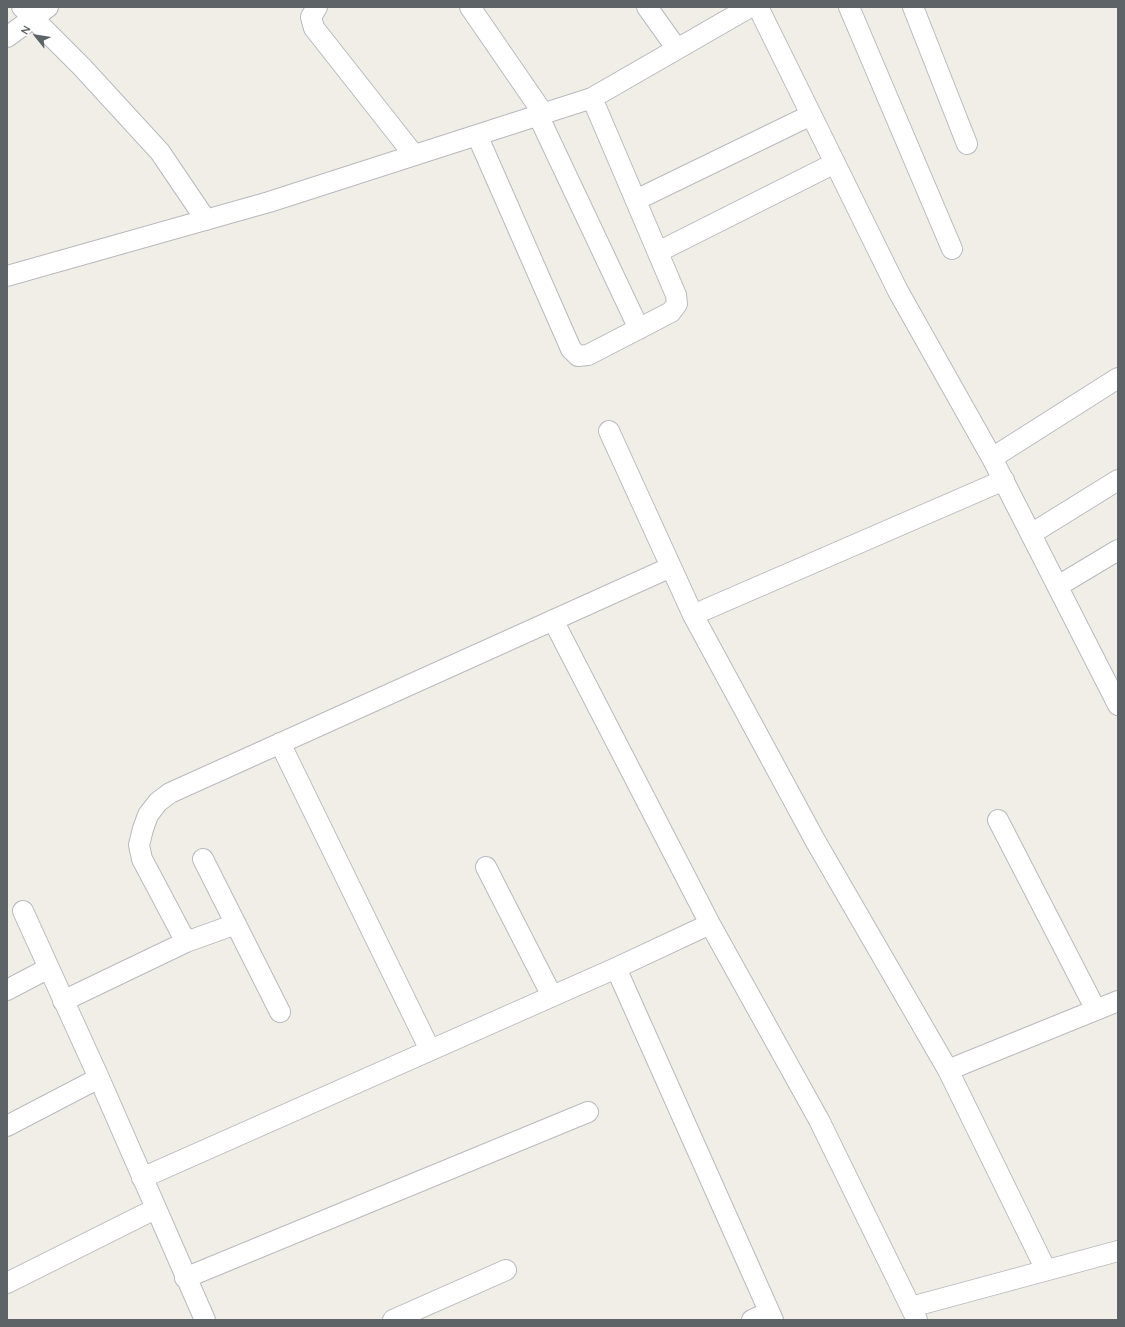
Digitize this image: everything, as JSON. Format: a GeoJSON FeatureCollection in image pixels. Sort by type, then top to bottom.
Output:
{"type":"FeatureCollection","features":[{"type":"Feature","properties":{"kind":"street"},"geometry":{"type":"LineString","coordinates":[[317,7],[311,17],[314,28],[414,155]]}},
{"type":"Feature","properties":{"kind":"street"},"geometry":{"type":"LineString","coordinates":[[470,7],[540,114],[638,329]]}},
{"type":"Feature","properties":{"kind":"street"},"geometry":{"type":"LineString","coordinates":[[647,7],[677,49]]}},
{"type":"Feature","properties":{"kind":"street"},"geometry":{"type":"LineString","coordinates":[[7,276],[269,202],[592,98],[750,7]]}},
{"type":"Feature","properties":{"kind":"street"},"geometry":{"type":"LineString","coordinates":[[758,7],[898,291],[1004,480],[1118,705]]}},
{"type":"Feature","properties":{"kind":"street"},"geometry":{"type":"LineString","coordinates":[[849,7],[952,249]]}},
{"type":"Feature","properties":{"kind":"street"},"geometry":{"type":"LineString","coordinates":[[914,7],[968,144]]}},
{"type":"Feature","properties":{"kind":"street"},"geometry":{"type":"LineString","coordinates":[[7,37],[34,11],[82,67],[160,152],[206,220]]}},
{"type":"Feature","properties":{"kind":"street"},"geometry":{"type":"LineString","coordinates":[[476,135],[571,349],[578,356],[588,356],[671,312],[677,304],[676,295],[592,98]]}},
{"type":"Feature","properties":{"kind":"street"},"geometry":{"type":"LineString","coordinates":[[636,200],[811,115]]}},
{"type":"Feature","properties":{"kind":"street"},"geometry":{"type":"LineString","coordinates":[[658,252],[835,163]]}},
{"type":"Feature","properties":{"kind":"street"},"geometry":{"type":"LineString","coordinates":[[986,447],[1118,378]]}},
{"type":"Feature","properties":{"kind":"street"},"geometry":{"type":"LineString","coordinates":[[609,431],[693,616],[816,842],[948,1070],[1046,1270]]}},
{"type":"Feature","properties":{"kind":"street"},"geometry":{"type":"LineString","coordinates":[[693,616],[1004,480]]}},
{"type":"Feature","properties":{"kind":"street"},"geometry":{"type":"LineString","coordinates":[[1031,534],[1118,480]]}},
{"type":"Feature","properties":{"kind":"street"},"geometry":{"type":"LineString","coordinates":[[1058,586],[1118,550]]}},
{"type":"Feature","properties":{"kind":"street"},"geometry":{"type":"LineString","coordinates":[[186,942],[142,859],[139,845],[142,829],[148,815],[158,802],[170,793],[671,567]]}},
{"type":"Feature","properties":{"kind":"street"},"geometry":{"type":"LineString","coordinates":[[553,620],[710,924],[819,1120],[914,1313],[1046,1270],[1118,1251]]}},
{"type":"Feature","properties":{"kind":"street"},"geometry":{"type":"LineString","coordinates":[[280,743],[430,1050]]}},
{"type":"Feature","properties":{"kind":"street"},"geometry":{"type":"LineString","coordinates":[[998,820],[1096,1010]]}},
{"type":"Feature","properties":{"kind":"street"},"geometry":{"type":"LineString","coordinates":[[203,858],[280,1012]]}},
{"type":"Feature","properties":{"kind":"street"},"geometry":{"type":"LineString","coordinates":[[486,867],[552,996]]}},
{"type":"Feature","properties":{"kind":"street"},"geometry":{"type":"LineString","coordinates":[[22,911],[99,1078],[185,1278],[205,1320]]}},
{"type":"Feature","properties":{"kind":"street"},"geometry":{"type":"LineString","coordinates":[[64,1001],[186,942],[236,924]]}},
{"type":"Feature","properties":{"kind":"street"},"geometry":{"type":"LineString","coordinates":[[142,1178],[616,968],[710,924]]}},
{"type":"Feature","properties":{"kind":"street"},"geometry":{"type":"LineString","coordinates":[[7,990],[49,968]]}},
{"type":"Feature","properties":{"kind":"street"},"geometry":{"type":"LineString","coordinates":[[616,968],[765,1317]]}},
{"type":"Feature","properties":{"kind":"street"},"geometry":{"type":"LineString","coordinates":[[948,1070],[1118,1001]]}},
{"type":"Feature","properties":{"kind":"street"},"geometry":{"type":"LineString","coordinates":[[7,1126],[99,1078]]}},
{"type":"Feature","properties":{"kind":"street"},"geometry":{"type":"LineString","coordinates":[[185,1278],[588,1112]]}},
{"type":"Feature","properties":{"kind":"street"},"geometry":{"type":"LineString","coordinates":[[7,1283],[156,1209]]}},
{"type":"Feature","properties":{"kind":"street"},"geometry":{"type":"LineString","coordinates":[[393,1320],[506,1270]]}}]}
